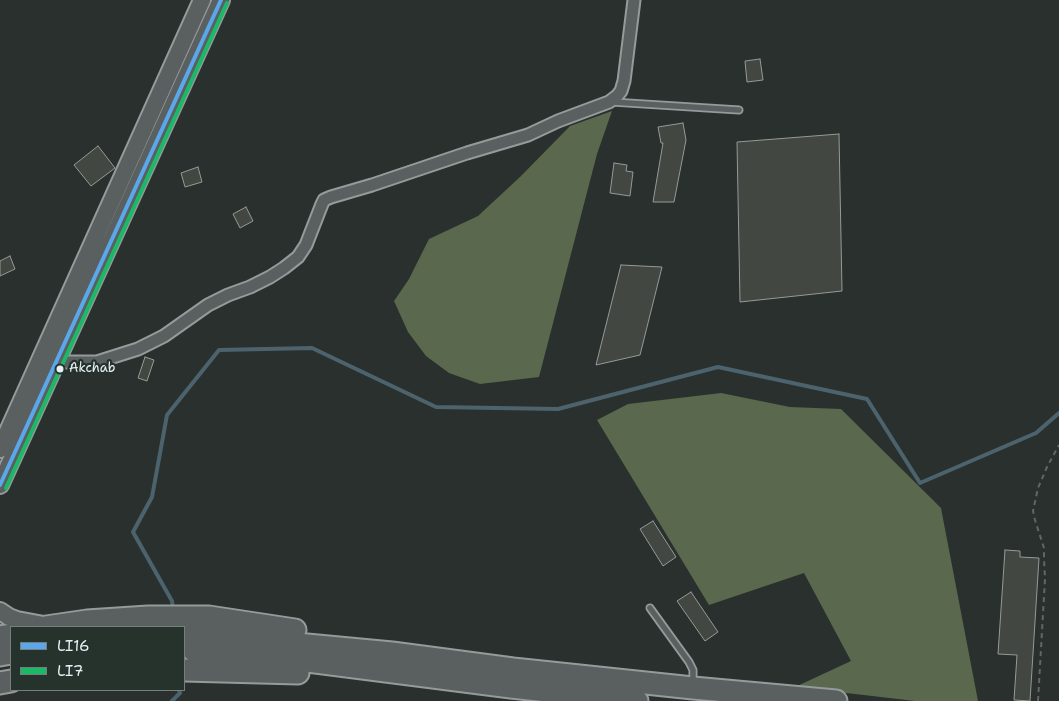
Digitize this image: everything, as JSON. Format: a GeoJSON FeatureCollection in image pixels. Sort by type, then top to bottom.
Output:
{"type":"FeatureCollection","features":[{"type":"Feature","properties":{"kind":"highway"},"geometry":{"type":"LineString","coordinates":[[54,626],[87,621],[148,617],[169,626]]}},
{"type":"Feature","properties":{"kind":"highway"},"geometry":{"type":"LineString","coordinates":[[185,633],[211,644]]}},
{"type":"Feature","properties":{"kind":"highway"},"geometry":{"type":"LineString","coordinates":[[185,636],[211,644],[292,659],[637,701]]}},
{"type":"Feature","properties":{"kind":"highway"},"geometry":{"type":"LineString","coordinates":[[185,651],[211,644],[254,640],[392,653],[693,688],[836,701]]}},
{"type":"Feature","properties":{"kind":"highway"},"geometry":{"type":"LineString","coordinates":[[185,669],[211,644]]}},
{"type":"Feature","properties":{"kind":"street"},"geometry":{"type":"LineString","coordinates":[[0,449],[4,436],[202,0]]}},
{"type":"Feature","properties":{"kind":"street"},"geometry":{"type":"LineString","coordinates":[[0,484],[221,0]]}},
{"type":"Feature","properties":{"kind":"street"},"geometry":{"type":"LineString","coordinates":[[55,362],[97,362],[138,349],[164,336],[208,305],[228,295],[250,288],[270,277],[298,256],[306,245],[324,200],[330,197],[372,185],[467,152],[528,135],[558,121],[609,102],[621,91],[624,81],[634,0]]}},
{"type":"Feature","properties":{"kind":"street"},"geometry":{"type":"LineString","coordinates":[[0,610],[17,620],[43,626]]}},
{"type":"Feature","properties":{"kind":"lane"},"geometry":{"type":"LineString","coordinates":[[609,102],[739,110]]}},
{"type":"Feature","properties":{"kind":"lane"},"geometry":{"type":"LineString","coordinates":[[650,608],[690,662],[693,670],[693,688]]}},
{"type":"Feature","properties":{"kind":"path"},"geometry":{"type":"LineString","coordinates":[[1038,701],[1044,548],[1033,511],[1038,488],[1059,444]]}},
{"type":"Feature","properties":{"kind":"green space"},"geometry":{"type":"Polygon","coordinates":[[[612,111],[597,154],[539,377],[480,384],[449,373],[426,356],[408,332],[394,301],[409,279],[429,239],[478,216],[570,126],[612,111]]]}},
{"type":"Feature","properties":{"kind":"green space"},"geometry":{"type":"Polygon","coordinates":[[[721,393],[790,407],[841,409],[941,508],[978,701],[915,701],[795,687],[851,661],[804,573],[709,605],[597,420],[628,404],[721,393]]]}},
{"type":"Feature","properties":{"kind":"building"},"geometry":{"type":"Polygon","coordinates":[[[760,59],[763,80],[747,82],[745,61],[760,59]]]}},
{"type":"Feature","properties":{"kind":"building"},"geometry":{"type":"Polygon","coordinates":[[[683,123],[686,140],[674,202],[653,202],[663,143],[661,143],[658,127],[683,123]]]}},
{"type":"Feature","properties":{"kind":"building"},"geometry":{"type":"Polygon","coordinates":[[[839,134],[842,291],[740,302],[737,142],[839,134]]]}},
{"type":"Feature","properties":{"kind":"building"},"geometry":{"type":"Polygon","coordinates":[[[98,146],[115,168],[91,186],[74,165],[98,146]]]}},
{"type":"Feature","properties":{"kind":"building"},"geometry":{"type":"Polygon","coordinates":[[[614,163],[627,165],[626,171],[633,172],[630,196],[610,193],[614,163]]]}},
{"type":"Feature","properties":{"kind":"building"},"geometry":{"type":"Polygon","coordinates":[[[198,167],[202,182],[185,187],[181,173],[198,167]]]}},
{"type":"Feature","properties":{"kind":"building"},"geometry":{"type":"Polygon","coordinates":[[[246,207],[253,221],[240,228],[233,214],[246,207]]]}},
{"type":"Feature","properties":{"kind":"building"},"geometry":{"type":"Polygon","coordinates":[[[10,256],[15,269],[0,276],[0,261],[10,256]]]}},
{"type":"Feature","properties":{"kind":"building"},"geometry":{"type":"Polygon","coordinates":[[[621,265],[662,267],[640,355],[596,365],[621,265]]]}},
{"type":"Feature","properties":{"kind":"building"},"geometry":{"type":"Polygon","coordinates":[[[145,357],[154,360],[147,381],[138,378],[145,357]]]}},
{"type":"Feature","properties":{"kind":"building"},"geometry":{"type":"Polygon","coordinates":[[[653,521],[676,557],[663,566],[640,529],[653,521]]]}},
{"type":"Feature","properties":{"kind":"building"},"geometry":{"type":"Polygon","coordinates":[[[1005,550],[1020,551],[1020,557],[1039,558],[1030,701],[1014,700],[1017,655],[998,654],[1005,550]]]}},
{"type":"Feature","properties":{"kind":"building"},"geometry":{"type":"Polygon","coordinates":[[[691,592],[718,632],[705,641],[677,601],[691,592]]]}},
{"type":"Feature","properties":{"kind":"waterway"},"geometry":{"type":"LineString","coordinates":[[173,609],[172,601],[133,532],[152,497],[167,415],[219,350],[312,348],[436,407],[558,409],[718,367],[867,399],[920,483],[1036,433],[1059,413]]}},
{"type":"Feature","properties":{"kind":"waterway"},"geometry":{"type":"LineString","coordinates":[[172,701],[180,693],[179,691]]}},
{"type":"Feature","properties":{"kind":"transit line","name":"LI16"},"geometry":{"type":"LineString","coordinates":[[0,485],[221,0]]}},
{"type":"Feature","properties":{"kind":"transit line","name":"LI7"},"geometry":{"type":"LineString","coordinates":[[6,488],[227,3]]}},
{"type":"Feature","properties":{"kind":"place","name":"Akchab"},"geometry":{"type":"Point","coordinates":[60,369]}}]}
